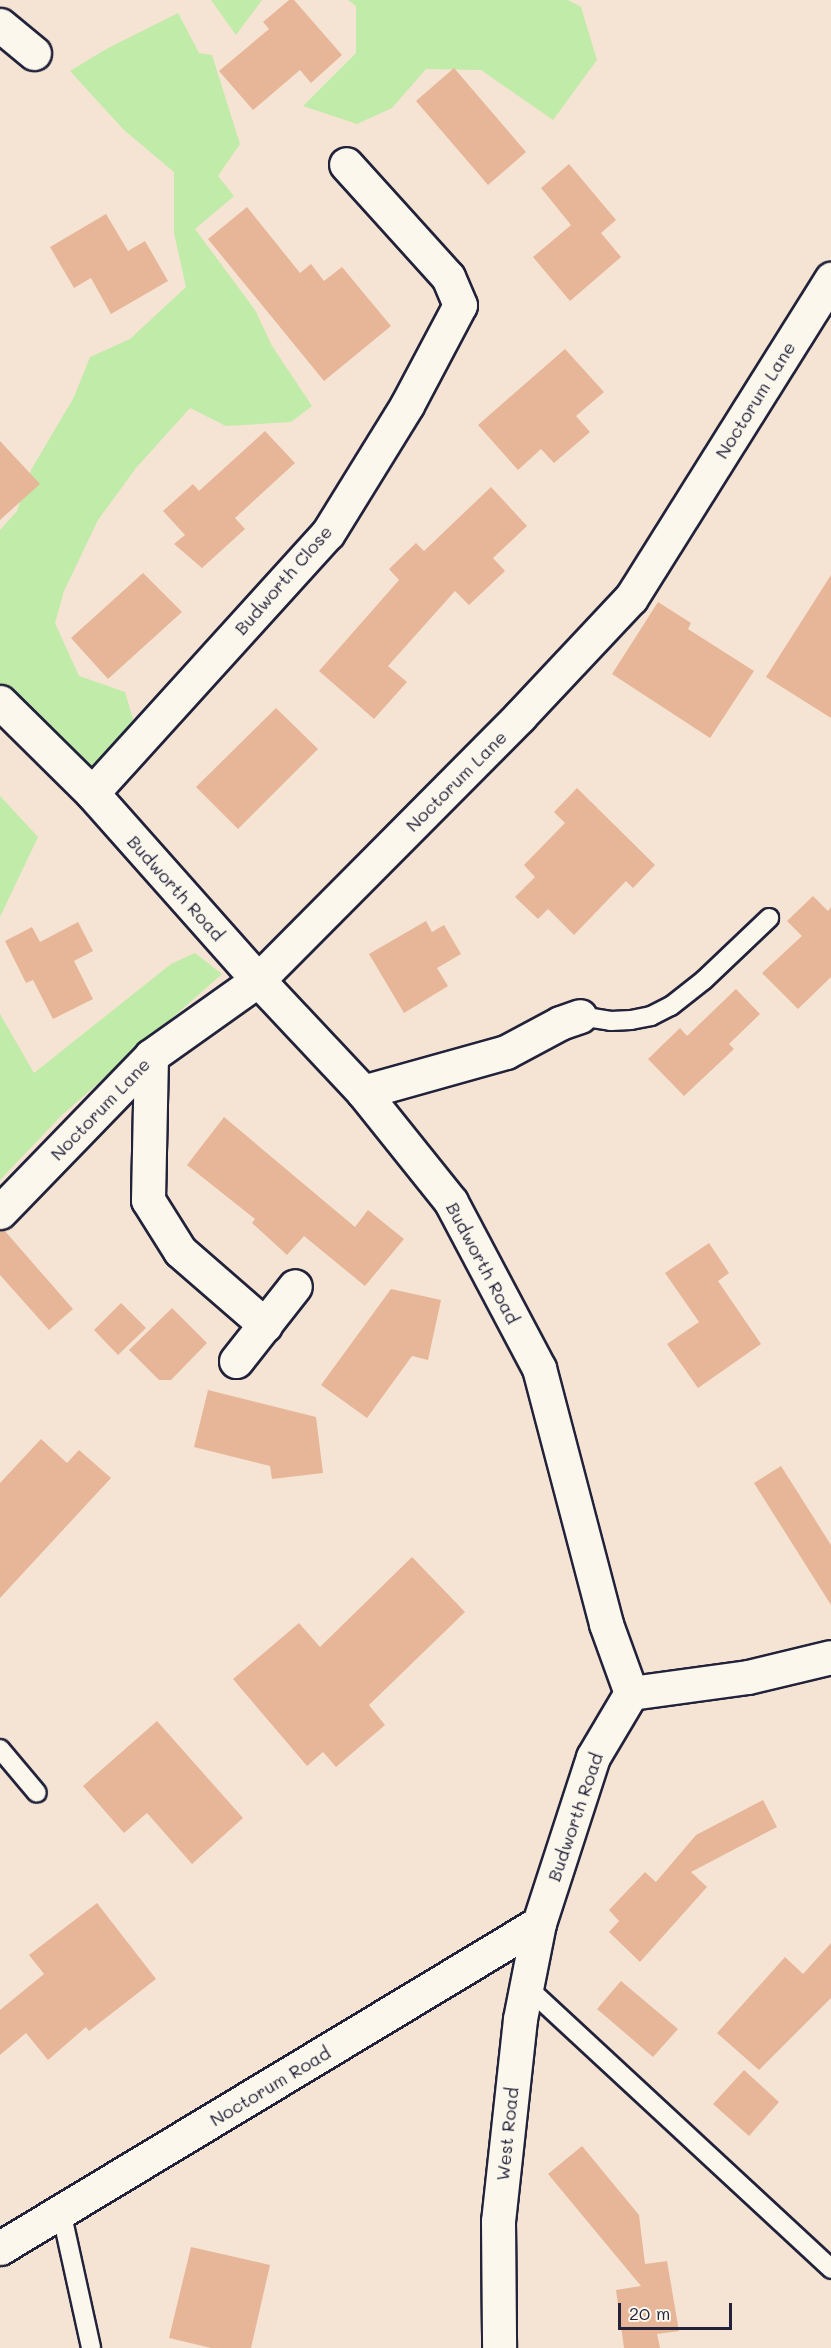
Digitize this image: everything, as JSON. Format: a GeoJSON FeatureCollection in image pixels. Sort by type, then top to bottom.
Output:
{"type":"FeatureCollection","features":[{"type":"Feature","properties":{"kind":"street"},"geometry":{"type":"LineString","coordinates":[[0,25],[34,53]]}},
{"type":"Feature","properties":{"kind":"street","name":"Budworth Close"},"geometry":{"type":"LineString","coordinates":[[92,794],[328,532],[407,405],[460,305],[448,277],[346,164]]}},
{"type":"Feature","properties":{"kind":"street","name":"Noctorum Lane"},"geometry":{"type":"LineString","coordinates":[[0,1212],[151,1056],[258,980],[520,716],[631,598],[831,279]]}},
{"type":"Feature","properties":{"kind":"street","name":"Budworth Road"},"geometry":{"type":"LineString","coordinates":[[0,702],[92,794],[258,980],[363,1092],[451,1202],[539,1368],[606,1624],[631,1693],[593,1757],[539,1923]]}},
{"type":"Feature","properties":{"kind":"street"},"geometry":{"type":"LineString","coordinates":[[363,1092],[506,1052],[560,1023],[580,1016]]}},
{"type":"Feature","properties":{"kind":"street"},"geometry":{"type":"LineString","coordinates":[[151,1056],[148,1200],[180,1251],[265,1325]]}},
{"type":"Feature","properties":{"kind":"street"},"geometry":{"type":"LineString","coordinates":[[236,1361],[296,1286]]}},
{"type":"Feature","properties":{"kind":"street"},"geometry":{"type":"LineString","coordinates":[[631,1693],[748,1677],[831,1658]]}},
{"type":"Feature","properties":{"kind":"street","name":"West Road"},"geometry":{"type":"LineString","coordinates":[[499,2348],[498,2221],[520,2019],[539,1923]]}},
{"type":"Feature","properties":{"kind":"street","name":"Noctorum Road"},"geometry":{"type":"LineString","coordinates":[[0,2248],[539,1923]]}},
{"type":"Feature","properties":{"kind":"lane"},"geometry":{"type":"LineString","coordinates":[[580,1016],[611,1021],[631,1020],[651,1016],[671,1006],[704,980],[769,918]]}},
{"type":"Feature","properties":{"kind":"lane"},"geometry":{"type":"LineString","coordinates":[[0,1749],[37,1793]]}},
{"type":"Feature","properties":{"kind":"lane"},"geometry":{"type":"LineString","coordinates":[[526,1987],[831,2270]]}},
{"type":"Feature","properties":{"kind":"lane"},"geometry":{"type":"LineString","coordinates":[[61,2211],[91,2348]]}},
{"type":"Feature","properties":{"kind":"green space"},"geometry":{"type":"Polygon","coordinates":[[[211,0],[262,0],[236,35],[211,0]]]}},
{"type":"Feature","properties":{"kind":"green space"},"geometry":{"type":"Polygon","coordinates":[[[348,0],[568,0],[581,7],[597,60],[553,120],[481,70],[426,69],[392,108],[357,124],[303,106],[356,53],[356,6],[348,0]]]}},
{"type":"Feature","properties":{"kind":"green space"},"geometry":{"type":"Polygon","coordinates":[[[178,13],[199,53],[212,55],[240,144],[218,176],[234,196],[195,229],[255,310],[272,346],[312,406],[291,422],[226,426],[190,408],[136,468],[98,520],[64,591],[55,623],[79,676],[125,692],[135,726],[104,790],[0,688],[0,530],[17,511],[31,470],[74,397],[90,357],[130,339],[186,287],[174,233],[174,172],[124,130],[70,71],[108,48],[178,13]]]}},
{"type":"Feature","properties":{"kind":"green space"},"geometry":{"type":"Polygon","coordinates":[[[0,796],[38,837],[0,917],[0,796]]]}},
{"type":"Feature","properties":{"kind":"green space"},"geometry":{"type":"Polygon","coordinates":[[[195,953],[222,974],[62,1115],[0,1180],[0,1014],[34,1073],[171,964],[195,953]]]}},
{"type":"Feature","properties":{"kind":"building"},"geometry":{"type":"Polygon","coordinates":[[[289,0],[294,0],[342,55],[311,83],[300,70],[253,110],[219,71],[269,29],[263,22],[289,0]]]}},
{"type":"Feature","properties":{"kind":"building"},"geometry":{"type":"Polygon","coordinates":[[[454,68],[526,152],[488,185],[416,101],[454,68]]]}},
{"type":"Feature","properties":{"kind":"building"},"geometry":{"type":"Polygon","coordinates":[[[569,164],[616,220],[601,233],[621,257],[570,301],[533,257],[571,225],[541,188],[569,164]]]}},
{"type":"Feature","properties":{"kind":"building"},"geometry":{"type":"Polygon","coordinates":[[[247,207],[300,273],[311,264],[324,281],[342,267],[391,326],[324,381],[208,239],[247,207]]]}},
{"type":"Feature","properties":{"kind":"building"},"geometry":{"type":"Polygon","coordinates":[[[106,214],[128,251],[145,241],[168,281],[111,314],[91,278],[74,288],[50,247],[106,214]]]}},
{"type":"Feature","properties":{"kind":"building"},"geometry":{"type":"Polygon","coordinates":[[[565,349],[604,392],[576,416],[590,432],[554,463],[541,449],[518,470],[478,425],[565,349]]]}},
{"type":"Feature","properties":{"kind":"building"},"geometry":{"type":"Polygon","coordinates":[[[265,431],[295,463],[235,518],[245,529],[202,568],[174,544],[185,535],[163,511],[193,484],[199,491],[265,431]]]}},
{"type":"Feature","properties":{"kind":"building"},"geometry":{"type":"Polygon","coordinates":[[[0,441],[40,484],[0,520],[0,441]]]}},
{"type":"Feature","properties":{"kind":"building"},"geometry":{"type":"Polygon","coordinates":[[[491,487],[527,526],[493,558],[505,571],[469,605],[455,591],[388,666],[407,682],[374,719],[319,671],[399,580],[389,569],[416,543],[424,551],[491,487]]]}},
{"type":"Feature","properties":{"kind":"building"},"geometry":{"type":"Polygon","coordinates":[[[143,573],[182,612],[108,679],[71,638],[143,573]]]}},
{"type":"Feature","properties":{"kind":"building"},"geometry":{"type":"Polygon","coordinates":[[[831,575],[831,718],[766,677],[831,575]]]}},
{"type":"Feature","properties":{"kind":"building"},"geometry":{"type":"Polygon","coordinates":[[[658,602],[691,623],[688,629],[754,671],[710,738],[612,674],[658,602]]]}},
{"type":"Feature","properties":{"kind":"building"},"geometry":{"type":"Polygon","coordinates":[[[276,708],[318,749],[238,829],[196,787],[276,708]]]}},
{"type":"Feature","properties":{"kind":"building"},"geometry":{"type":"Polygon","coordinates":[[[577,788],[655,865],[633,888],[626,881],[574,935],[548,909],[538,919],[515,897],[535,877],[524,865],[565,823],[554,812],[577,788]]]}},
{"type":"Feature","properties":{"kind":"building"},"geometry":{"type":"Polygon","coordinates":[[[813,896],[828,911],[831,907],[831,977],[798,1009],[762,973],[802,936],[787,921],[813,896]]]}},
{"type":"Feature","properties":{"kind":"building"},"geometry":{"type":"Polygon","coordinates":[[[426,921],[432,932],[444,925],[461,954],[437,968],[448,986],[404,1013],[369,954],[426,921]]]}},
{"type":"Feature","properties":{"kind":"building"},"geometry":{"type":"Polygon","coordinates":[[[78,922],[93,951],[74,961],[93,999],[53,1019],[33,980],[26,983],[5,941],[32,927],[40,942],[78,922]]]}},
{"type":"Feature","properties":{"kind":"building"},"geometry":{"type":"Polygon","coordinates":[[[736,989],[760,1014],[729,1044],[734,1049],[684,1096],[648,1059],[680,1028],[687,1036],[736,989]]]}},
{"type":"Feature","properties":{"kind":"building"},"geometry":{"type":"Polygon","coordinates":[[[224,1117],[355,1227],[368,1210],[404,1239],[365,1286],[304,1236],[287,1255],[252,1223],[255,1219],[187,1165],[224,1117]]]}},
{"type":"Feature","properties":{"kind":"building"},"geometry":{"type":"Polygon","coordinates":[[[0,1230],[4,1230],[73,1309],[49,1330],[0,1275],[0,1230]]]}},
{"type":"Feature","properties":{"kind":"building"},"geometry":{"type":"Polygon","coordinates":[[[709,1243],[729,1273],[718,1281],[761,1344],[698,1388],[667,1344],[699,1322],[665,1273],[709,1243]]]}},
{"type":"Feature","properties":{"kind":"building"},"geometry":{"type":"Polygon","coordinates":[[[391,1289],[441,1300],[428,1360],[412,1356],[367,1418],[321,1385],[391,1289]]]}},
{"type":"Feature","properties":{"kind":"building"},"geometry":{"type":"Polygon","coordinates":[[[121,1303],[146,1328],[118,1355],[94,1330],[121,1303]]]}},
{"type":"Feature","properties":{"kind":"building"},"geometry":{"type":"Polygon","coordinates":[[[172,1308],[207,1343],[171,1380],[159,1380],[129,1350],[172,1308]]]}},
{"type":"Feature","properties":{"kind":"building"},"geometry":{"type":"Polygon","coordinates":[[[208,1390],[316,1417],[323,1473],[272,1479],[270,1466],[194,1447],[208,1390]]]}},
{"type":"Feature","properties":{"kind":"building"},"geometry":{"type":"Polygon","coordinates":[[[41,1439],[67,1463],[79,1450],[111,1478],[0,1598],[0,1483],[41,1439]]]}},
{"type":"Feature","properties":{"kind":"building"},"geometry":{"type":"Polygon","coordinates":[[[781,1466],[831,1545],[831,1605],[754,1483],[781,1466]]]}},
{"type":"Feature","properties":{"kind":"building"},"geometry":{"type":"Polygon","coordinates":[[[412,1557],[465,1612],[369,1705],[385,1725],[336,1767],[323,1752],[307,1766],[233,1679],[299,1623],[320,1647],[412,1557]]]}},
{"type":"Feature","properties":{"kind":"building"},"geometry":{"type":"Polygon","coordinates":[[[157,1721],[243,1818],[192,1864],[147,1813],[124,1833],[83,1786],[157,1721]]]}},
{"type":"Feature","properties":{"kind":"building"},"geometry":{"type":"Polygon","coordinates":[[[763,1800],[777,1827],[691,1872],[707,1887],[640,1962],[609,1932],[619,1921],[609,1910],[645,1872],[656,1882],[696,1835],[763,1800]]]}},
{"type":"Feature","properties":{"kind":"building"},"geometry":{"type":"Polygon","coordinates":[[[97,1903],[156,1979],[89,2031],[86,2027],[48,2060],[26,2033],[0,2055],[0,2010],[44,1974],[29,1955],[97,1903]]]}},
{"type":"Feature","properties":{"kind":"building"},"geometry":{"type":"Polygon","coordinates":[[[831,1943],[831,1998],[759,2070],[717,2033],[785,1957],[803,1974],[831,1943]]]}},
{"type":"Feature","properties":{"kind":"building"},"geometry":{"type":"Polygon","coordinates":[[[621,1981],[678,2029],[653,2057],[597,2009],[621,1981]]]}},
{"type":"Feature","properties":{"kind":"building"},"geometry":{"type":"Polygon","coordinates":[[[744,2070],[779,2102],[749,2136],[713,2104],[744,2070]]]}},
{"type":"Feature","properties":{"kind":"building"},"geometry":{"type":"Polygon","coordinates":[[[582,2146],[639,2215],[645,2264],[667,2261],[679,2331],[657,2334],[660,2348],[624,2348],[616,2290],[641,2286],[548,2174],[582,2146]]]}},
{"type":"Feature","properties":{"kind":"building"},"geometry":{"type":"Polygon","coordinates":[[[191,2247],[270,2265],[251,2348],[211,2348],[169,2338],[191,2247]]]}}]}
